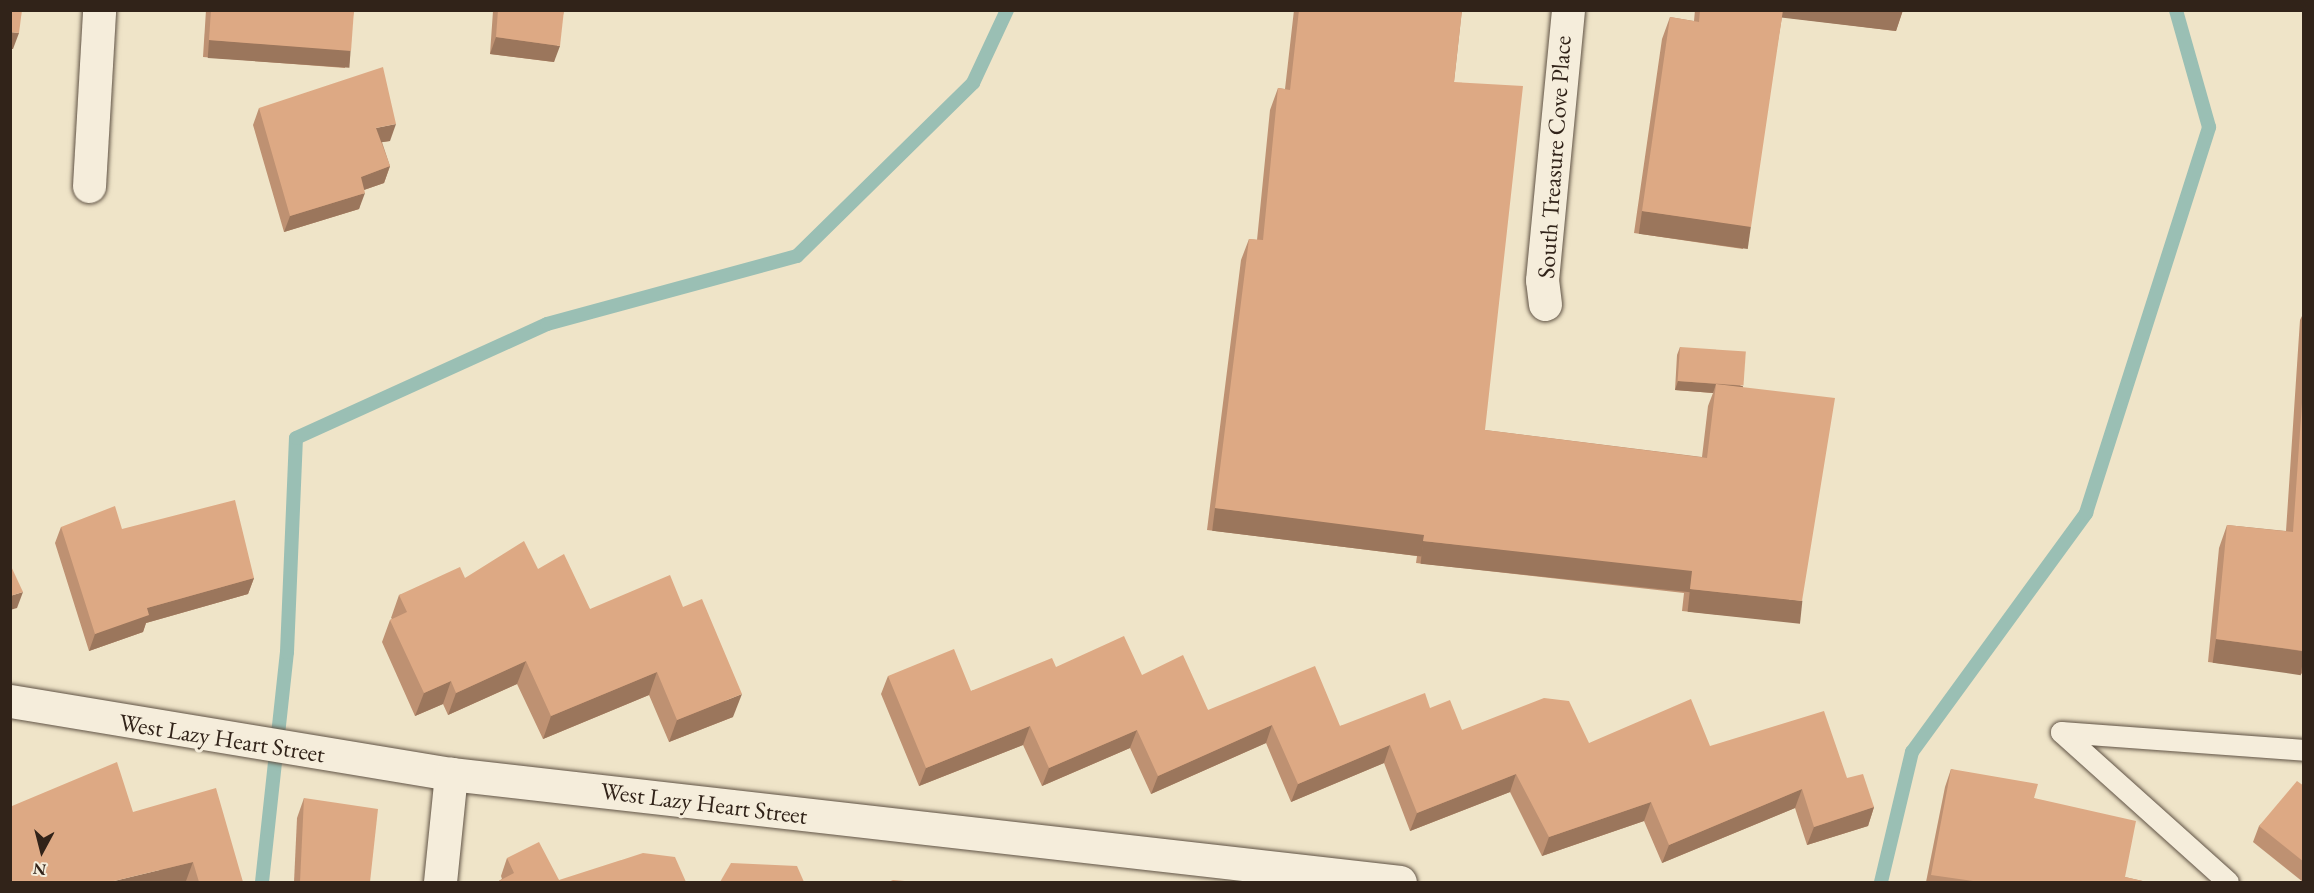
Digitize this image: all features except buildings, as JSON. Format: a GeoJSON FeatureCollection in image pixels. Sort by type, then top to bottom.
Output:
{"type":"FeatureCollection","features":[{"type":"Feature","properties":{"kind":"street"},"geometry":{"type":"LineString","coordinates":[[89,186],[99,10]]}},
{"type":"Feature","properties":{"kind":"street","name":"South Treasure Cove Place"},"geometry":{"type":"LineString","coordinates":[[1545,304],[1542,280],[1568,10]]}},
{"type":"Feature","properties":{"kind":"street","name":"West Lazy Heart Street"},"geometry":{"type":"LineString","coordinates":[[10,701],[452,774],[1400,882]]}},
{"type":"Feature","properties":{"kind":"street"},"geometry":{"type":"LineString","coordinates":[[440,882],[452,774]]}},
{"type":"Feature","properties":{"kind":"lane"},"geometry":{"type":"LineString","coordinates":[[2228,882],[2061,732],[2304,750]]}},
{"type":"Feature","properties":{"kind":"waterway"},"geometry":{"type":"LineString","coordinates":[[262,882],[287,652],[296,438],[547,324],[797,256],[973,83],[1007,10]]}},
{"type":"Feature","properties":{"kind":"waterway"},"geometry":{"type":"LineString","coordinates":[[1881,882],[1912,752],[2086,513],[2209,127],[2176,10]]}}]}
